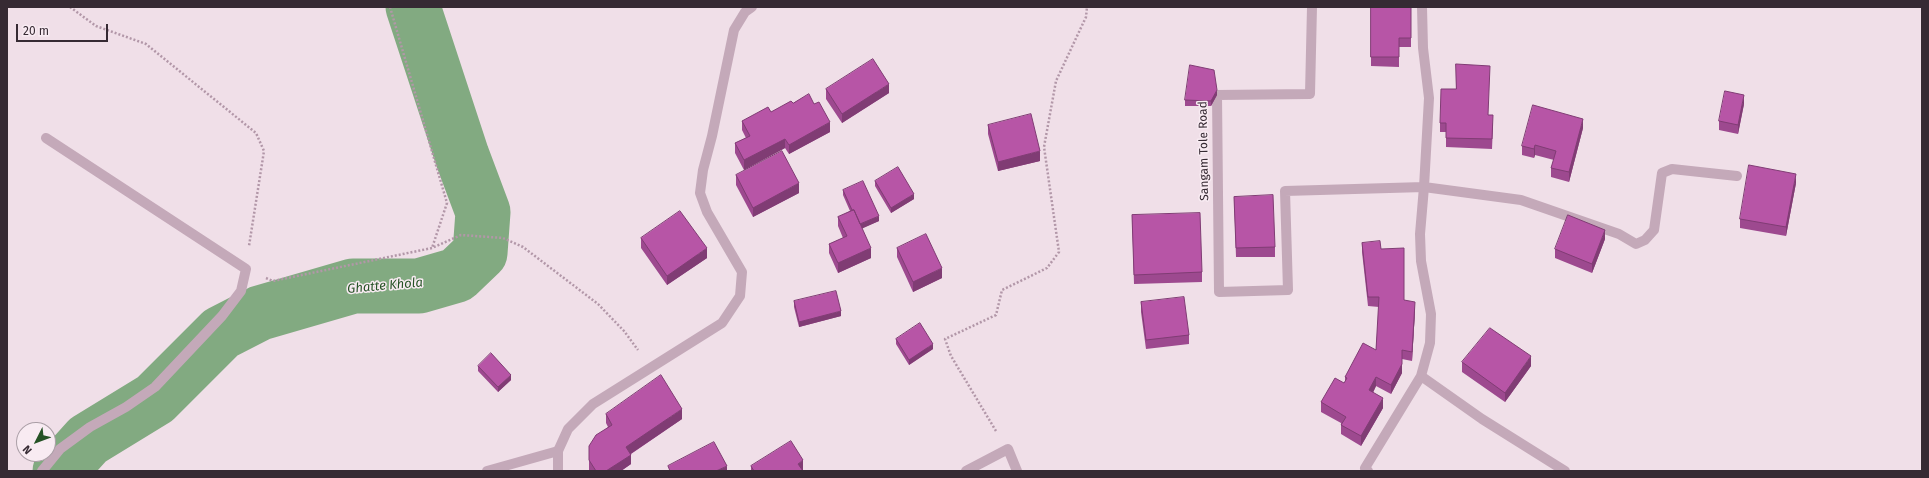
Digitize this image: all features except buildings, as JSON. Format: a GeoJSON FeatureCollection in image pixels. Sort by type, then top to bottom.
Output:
{"type":"FeatureCollection","features":[{"type":"Feature","properties":{"kind":"street"},"geometry":{"type":"LineString","coordinates":[[558,471],[558,451],[568,429],[593,404],[722,322],[740,296],[742,272],[707,212],[700,193],[703,170],[712,136],[734,30],[745,12],[752,7]]}},
{"type":"Feature","properties":{"kind":"street","name":"Sangam Tole Road"},"geometry":{"type":"LineString","coordinates":[[1312,7],[1310,94],[1216,95],[1219,292],[1288,290],[1285,191],[1424,187]]}},
{"type":"Feature","properties":{"kind":"street"},"geometry":{"type":"LineString","coordinates":[[1368,471],[1365,468],[1421,376],[1430,343],[1431,314],[1421,262],[1420,234],[1429,98],[1423,48],[1422,7]]}},
{"type":"Feature","properties":{"kind":"street"},"geometry":{"type":"LineString","coordinates":[[42,471],[60,449],[90,427],[126,407],[155,387],[222,316],[241,291],[246,269],[46,138]]}},
{"type":"Feature","properties":{"kind":"street"},"geometry":{"type":"LineString","coordinates":[[1424,187],[1521,200],[1619,234],[1636,244],[1645,240],[1654,230],[1662,173],[1672,169],[1737,176]]}},
{"type":"Feature","properties":{"kind":"street"},"geometry":{"type":"LineString","coordinates":[[1421,376],[1482,419],[1565,471]]}},
{"type":"Feature","properties":{"kind":"street"},"geometry":{"type":"LineString","coordinates":[[966,471],[1008,449],[1017,471]]}},
{"type":"Feature","properties":{"kind":"street"},"geometry":{"type":"LineString","coordinates":[[487,471],[558,451]]}},
{"type":"Feature","properties":{"kind":"path"},"geometry":{"type":"LineString","coordinates":[[70,7],[96,26],[146,44],[256,133],[264,151],[246,269],[273,281],[432,248],[461,235],[503,238],[523,247],[598,304],[624,331],[650,368]]}},
{"type":"Feature","properties":{"kind":"path"},"geometry":{"type":"LineString","coordinates":[[390,7],[447,203],[432,248]]}},
{"type":"Feature","properties":{"kind":"path"},"geometry":{"type":"LineString","coordinates":[[1008,449],[951,356],[944,339],[996,315],[1002,290],[1047,268],[1059,252],[1044,147],[1056,81],[1086,17],[1087,7]]}},
{"type":"Feature","properties":{"kind":"waterway","name":"Ghatte Khola"},"geometry":{"type":"LineString","coordinates":[[60,471],[88,440],[155,399],[221,333],[260,313],[353,286],[419,286],[457,275],[480,253],[483,212],[462,156],[413,7]]}}]}
